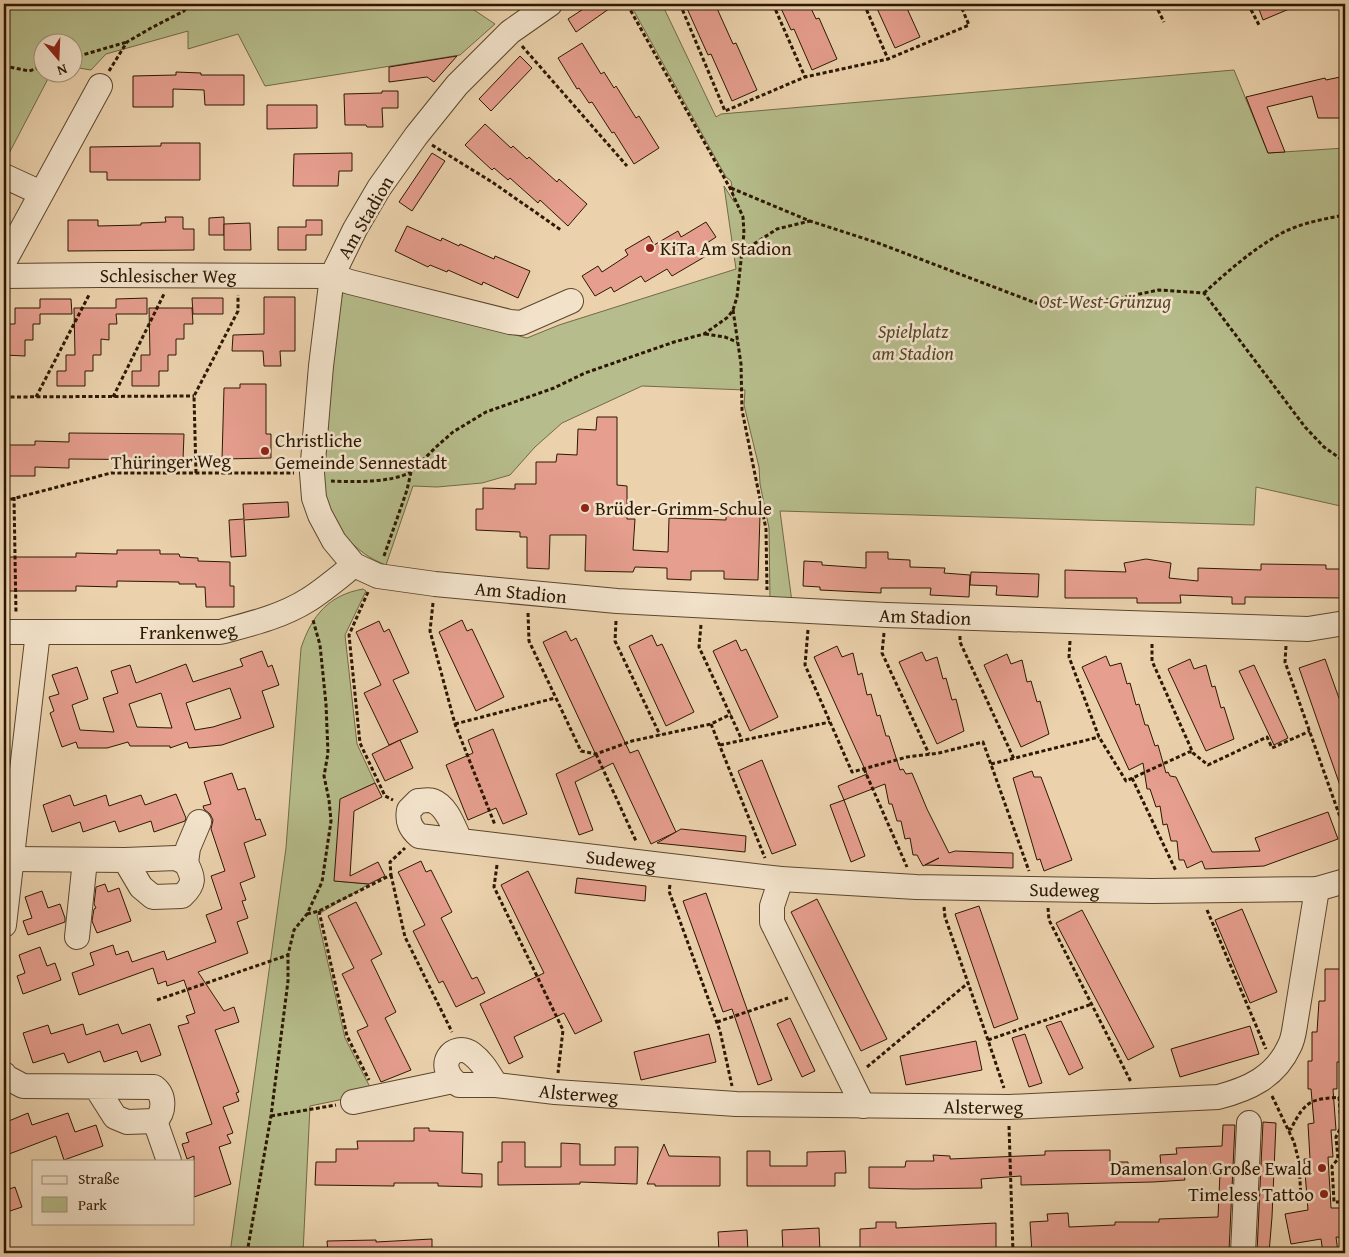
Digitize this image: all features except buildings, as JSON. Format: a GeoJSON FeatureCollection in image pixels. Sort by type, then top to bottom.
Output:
{"type":"FeatureCollection","features":[{"type":"Feature","properties":{"kind":"street","name":"Am Stadion"},"geometry":{"type":"LineString","coordinates":[[550,4],[510,32],[457,85],[416,136],[379,188],[355,229],[332,276],[321,366],[312,477],[314,498],[320,515],[334,541],[354,565],[378,576],[435,584],[702,606],[961,618],[1308,629],[1345,623]]}},
{"type":"Feature","properties":{"kind":"street"},"geometry":{"type":"LineString","coordinates":[[4,262],[100,86]]}},
{"type":"Feature","properties":{"kind":"street"},"geometry":{"type":"LineString","coordinates":[[5,179],[41,193]]}},
{"type":"Feature","properties":{"kind":"street","name":"Schlesischer Weg"},"geometry":{"type":"LineString","coordinates":[[4,276],[332,276],[521,323],[571,301]]}},
{"type":"Feature","properties":{"kind":"street","name":"Frankenweg"},"geometry":{"type":"LineString","coordinates":[[19,632],[220,632],[255,623],[308,600],[354,565]]}},
{"type":"Feature","properties":{"kind":"street"},"geometry":{"type":"LineString","coordinates":[[4,925],[12,859],[19,632]]}},
{"type":"Feature","properties":{"kind":"street"},"geometry":{"type":"LineString","coordinates":[[418,836],[412,830],[409,823],[409,810],[418,801],[434,801],[446,812],[460,840]]}},
{"type":"Feature","properties":{"kind":"street"},"geometry":{"type":"LineString","coordinates":[[125,860],[141,887],[153,897],[182,896],[191,888],[192,875],[186,862],[188,848],[199,822]]}},
{"type":"Feature","properties":{"kind":"street","name":"Sudeweg"},"geometry":{"type":"LineString","coordinates":[[418,836],[500,844],[672,867],[773,878],[916,886],[1043,890],[1192,891],[1317,889],[1345,881]]}},
{"type":"Feature","properties":{"kind":"street"},"geometry":{"type":"LineString","coordinates":[[12,859],[125,860],[176,858],[186,862]]}},
{"type":"Feature","properties":{"kind":"street"},"geometry":{"type":"LineString","coordinates":[[77,937],[85,860]]}},
{"type":"Feature","properties":{"kind":"street"},"geometry":{"type":"LineString","coordinates":[[773,878],[772,922],[863,1106]]}},
{"type":"Feature","properties":{"kind":"street"},"geometry":{"type":"LineString","coordinates":[[1269,1073],[1290,1047],[1296,1025],[1317,889]]}},
{"type":"Feature","properties":{"kind":"street"},"geometry":{"type":"LineString","coordinates":[[353,1102],[453,1081],[448,1074],[446,1063],[450,1055],[464,1051],[471,1053],[483,1065],[496,1086]]}},
{"type":"Feature","properties":{"kind":"street","name":"Alsterweg"},"geometry":{"type":"LineString","coordinates":[[453,1081],[459,1085],[496,1086],[555,1092],[736,1104],[1009,1107],[1218,1097],[1241,1091],[1269,1073]]}},
{"type":"Feature","properties":{"kind":"street"},"geometry":{"type":"LineString","coordinates":[[4,1074],[23,1086],[96,1087],[154,1088],[159,1091],[162,1105],[159,1118],[155,1121],[127,1122],[115,1117],[96,1087]]}},
{"type":"Feature","properties":{"kind":"street"},"geometry":{"type":"LineString","coordinates":[[155,1121],[169,1160]]}},
{"type":"Feature","properties":{"kind":"street"},"geometry":{"type":"LineString","coordinates":[[1243,1253],[1249,1123]]}},
{"type":"Feature","properties":{"kind":"path"},"geometry":{"type":"LineString","coordinates":[[82,55],[127,42],[184,11],[188,4]]}},
{"type":"Feature","properties":{"kind":"path"},"geometry":{"type":"LineString","coordinates":[[409,810],[385,796],[360,743],[349,635],[369,590],[378,576],[412,472],[453,432],[486,412],[547,391],[585,373],[674,342],[704,334],[728,316],[733,310],[737,297],[743,251],[743,217],[730,188],[627,4]]}},
{"type":"Feature","properties":{"kind":"path"},"geometry":{"type":"LineString","coordinates":[[680,4],[725,111],[804,77],[888,60],[969,25],[960,4]]}},
{"type":"Feature","properties":{"kind":"path"},"geometry":{"type":"LineString","coordinates":[[773,4],[804,77]]}},
{"type":"Feature","properties":{"kind":"path"},"geometry":{"type":"LineString","coordinates":[[864,4],[888,60]]}},
{"type":"Feature","properties":{"kind":"path"},"geometry":{"type":"LineString","coordinates":[[1155,4],[1164,22]]}},
{"type":"Feature","properties":{"kind":"path"},"geometry":{"type":"LineString","coordinates":[[1248,4],[1259,25]]}},
{"type":"Feature","properties":{"kind":"path"},"geometry":{"type":"LineString","coordinates":[[510,32],[627,166]]}},
{"type":"Feature","properties":{"kind":"path"},"geometry":{"type":"LineString","coordinates":[[100,86],[127,42]]}},
{"type":"Feature","properties":{"kind":"path"},"geometry":{"type":"LineString","coordinates":[[4,66],[32,70]]}},
{"type":"Feature","properties":{"kind":"path"},"geometry":{"type":"LineString","coordinates":[[416,136],[492,182],[561,230]]}},
{"type":"Feature","properties":{"kind":"path"},"geometry":{"type":"LineString","coordinates":[[730,188],[810,221],[878,244],[1036,303],[1076,303],[1115,299],[1159,290],[1204,293],[1244,259],[1282,233],[1313,222],[1345,215]]}},
{"type":"Feature","properties":{"kind":"path"},"geometry":{"type":"LineString","coordinates":[[743,251],[777,229],[810,221]]}},
{"type":"Feature","properties":{"kind":"path"},"geometry":{"type":"LineString","coordinates":[[36,397],[99,275]]}},
{"type":"Feature","properties":{"kind":"path"},"geometry":{"type":"LineString","coordinates":[[113,397],[173,276]]}},
{"type":"Feature","properties":{"kind":"path"},"geometry":{"type":"LineString","coordinates":[[196,473],[194,396],[238,311],[238,277]]}},
{"type":"Feature","properties":{"kind":"path"},"geometry":{"type":"LineString","coordinates":[[1204,293],[1305,427],[1324,447],[1345,462]]}},
{"type":"Feature","properties":{"kind":"path"},"geometry":{"type":"LineString","coordinates":[[733,310],[740,364],[742,410],[766,529],[767,609]]}},
{"type":"Feature","properties":{"kind":"path"},"geometry":{"type":"LineString","coordinates":[[704,334],[725,337],[737,342]]}},
{"type":"Feature","properties":{"kind":"path"},"geometry":{"type":"LineString","coordinates":[[4,397],[194,396]]}},
{"type":"Feature","properties":{"kind":"path","name":"Thüringer Weg"},"geometry":{"type":"LineString","coordinates":[[4,501],[111,473],[196,473],[312,477],[364,482],[404,476],[412,472]]}},
{"type":"Feature","properties":{"kind":"path"},"geometry":{"type":"LineString","coordinates":[[14,497],[19,632]]}},
{"type":"Feature","properties":{"kind":"path"},"geometry":{"type":"LineString","coordinates":[[435,584],[430,631],[455,724],[499,834],[500,844],[494,887],[563,1030],[555,1092]]}},
{"type":"Feature","properties":{"kind":"path"},"geometry":{"type":"LineString","coordinates":[[528,593],[529,641],[581,751],[596,754],[632,741],[711,724],[731,714]]}},
{"type":"Feature","properties":{"kind":"path"},"geometry":{"type":"LineString","coordinates":[[246,1253],[271,1116],[288,981],[288,955],[294,930],[307,914],[322,882],[331,821],[324,776],[328,753],[325,688],[320,645],[308,600]]}},
{"type":"Feature","properties":{"kind":"path"},"geometry":{"type":"LineString","coordinates":[[617,600],[615,641],[660,735]]}},
{"type":"Feature","properties":{"kind":"path"},"geometry":{"type":"LineString","coordinates":[[702,606],[699,647],[742,740]]}},
{"type":"Feature","properties":{"kind":"path"},"geometry":{"type":"LineString","coordinates":[[810,612],[805,665],[852,772],[907,757],[983,742],[1032,878],[1048,899],[1048,920],[1140,1101]]}},
{"type":"Feature","properties":{"kind":"path"},"geometry":{"type":"LineString","coordinates":[[886,615],[882,653],[929,754]]}},
{"type":"Feature","properties":{"kind":"path"},"geometry":{"type":"LineString","coordinates":[[961,618],[960,642],[1014,758]]}},
{"type":"Feature","properties":{"kind":"path"},"geometry":{"type":"LineString","coordinates":[[1071,621],[1069,657],[1099,737],[1126,781],[1189,752],[1193,753]]}},
{"type":"Feature","properties":{"kind":"path"},"geometry":{"type":"LineString","coordinates":[[1153,624],[1152,662],[1193,753],[1208,765],[1267,737],[1272,748],[1310,732]]}},
{"type":"Feature","properties":{"kind":"path"},"geometry":{"type":"LineString","coordinates":[[1286,628],[1285,662],[1345,831]]}},
{"type":"Feature","properties":{"kind":"path"},"geometry":{"type":"LineString","coordinates":[[455,724],[555,698]]}},
{"type":"Feature","properties":{"kind":"path"},"geometry":{"type":"LineString","coordinates":[[720,745],[830,722]]}},
{"type":"Feature","properties":{"kind":"path"},"geometry":{"type":"LineString","coordinates":[[711,724],[773,878]]}},
{"type":"Feature","properties":{"kind":"path"},"geometry":{"type":"LineString","coordinates":[[991,764],[1099,737]]}},
{"type":"Feature","properties":{"kind":"path"},"geometry":{"type":"LineString","coordinates":[[596,754],[641,852],[642,863]]}},
{"type":"Feature","properties":{"kind":"path"},"geometry":{"type":"LineString","coordinates":[[864,770],[916,886]]}},
{"type":"Feature","properties":{"kind":"path"},"geometry":{"type":"LineString","coordinates":[[1132,778],[1180,879],[1203,901],[1264,1046],[1271,1094],[1294,1142],[1299,1162],[1302,1199]]}},
{"type":"Feature","properties":{"kind":"path"},"geometry":{"type":"LineString","coordinates":[[418,836],[390,862],[392,875],[404,937],[456,1040],[457,1052]]}},
{"type":"Feature","properties":{"kind":"path"},"geometry":{"type":"LineString","coordinates":[[672,867],[669,891],[717,1022],[736,1104]]}},
{"type":"Feature","properties":{"kind":"path"},"geometry":{"type":"LineString","coordinates":[[307,914],[319,911],[392,875]]}},
{"type":"Feature","properties":{"kind":"path"},"geometry":{"type":"LineString","coordinates":[[943,887],[945,917],[1009,1107],[1013,1253]]}},
{"type":"Feature","properties":{"kind":"path"},"geometry":{"type":"LineString","coordinates":[[319,911],[347,1036],[378,1097]]}},
{"type":"Feature","properties":{"kind":"path"},"geometry":{"type":"LineString","coordinates":[[157,1000],[288,955]]}},
{"type":"Feature","properties":{"kind":"path"},"geometry":{"type":"LineString","coordinates":[[850,1081],[968,983]]}},
{"type":"Feature","properties":{"kind":"path"},"geometry":{"type":"LineString","coordinates":[[717,1022],[807,992]]}},
{"type":"Feature","properties":{"kind":"path"},"geometry":{"type":"LineString","coordinates":[[988,1040],[1092,1004]]}},
{"type":"Feature","properties":{"kind":"path"},"geometry":{"type":"LineString","coordinates":[[1339,1097],[1341,1127],[1336,1138],[1338,1159],[1332,1166],[1334,1202],[1345,1202]]}},
{"type":"Feature","properties":{"kind":"path"},"geometry":{"type":"LineString","coordinates":[[1288,1129],[1291,1129],[1299,1112],[1312,1101],[1321,1098],[1345,1097]]}},
{"type":"Feature","properties":{"kind":"path"},"geometry":{"type":"LineString","coordinates":[[271,1116],[353,1102]]}},
{"type":"Feature","properties":{"kind":"green space"},"geometry":{"type":"Polygon","coordinates":[[[4,4],[465,4],[495,24],[460,55],[265,86],[238,34],[188,49],[188,31],[106,54],[91,70],[82,68],[82,32],[32,32],[32,82],[46,82],[4,163],[4,4]]]}},
{"type":"Feature","properties":{"kind":"green space","name":"Ost-West-Grünzug"},"geometry":{"type":"Polygon","coordinates":[[[630,4],[662,4],[716,117],[721,114],[1234,70],[1268,153],[1345,148],[1345,507],[1256,487],[1254,525],[780,511],[792,602],[770,600],[769,528],[760,484],[759,467],[744,405],[745,390],[642,386],[562,423],[535,447],[510,475],[482,483],[437,487],[413,486],[386,565],[363,553],[353,545],[338,525],[327,501],[323,479],[332,366],[343,290],[527,338],[559,325],[736,269],[724,186],[734,202],[731,181],[726,177],[630,4]]]}},
{"type":"Feature","properties":{"kind":"green space"},"geometry":{"type":"Polygon","coordinates":[[[363,589],[366,591],[345,635],[357,744],[375,783],[354,793],[335,881],[369,884],[317,915],[345,1038],[373,1093],[310,1106],[303,1253],[230,1253],[286,848],[301,648],[316,616],[323,608],[341,596],[363,589]]]}},
{"type":"Feature","properties":{"kind":"place","name":"KiTa Am Stadion"},"geometry":{"type":"Point","coordinates":[650,248]}},
{"type":"Feature","properties":{"kind":"place","name":"Christliche Gemeinde Sennestadt"},"geometry":{"type":"Point","coordinates":[265,451]}},
{"type":"Feature","properties":{"kind":"place","name":"Brüder-Grimm-Schule"},"geometry":{"type":"Point","coordinates":[585,508]}},
{"type":"Feature","properties":{"kind":"place","name":"Damensalon Große Ewald"},"geometry":{"type":"Point","coordinates":[1322,1168]}},
{"type":"Feature","properties":{"kind":"place","name":"Timeless Tattoo"},"geometry":{"type":"Point","coordinates":[1324,1194]}},
{"type":"Feature","properties":{"kind":"park label","name":"Spielplatz am Stadion"},"geometry":{"type":"Point","coordinates":[913,342]}}]}
